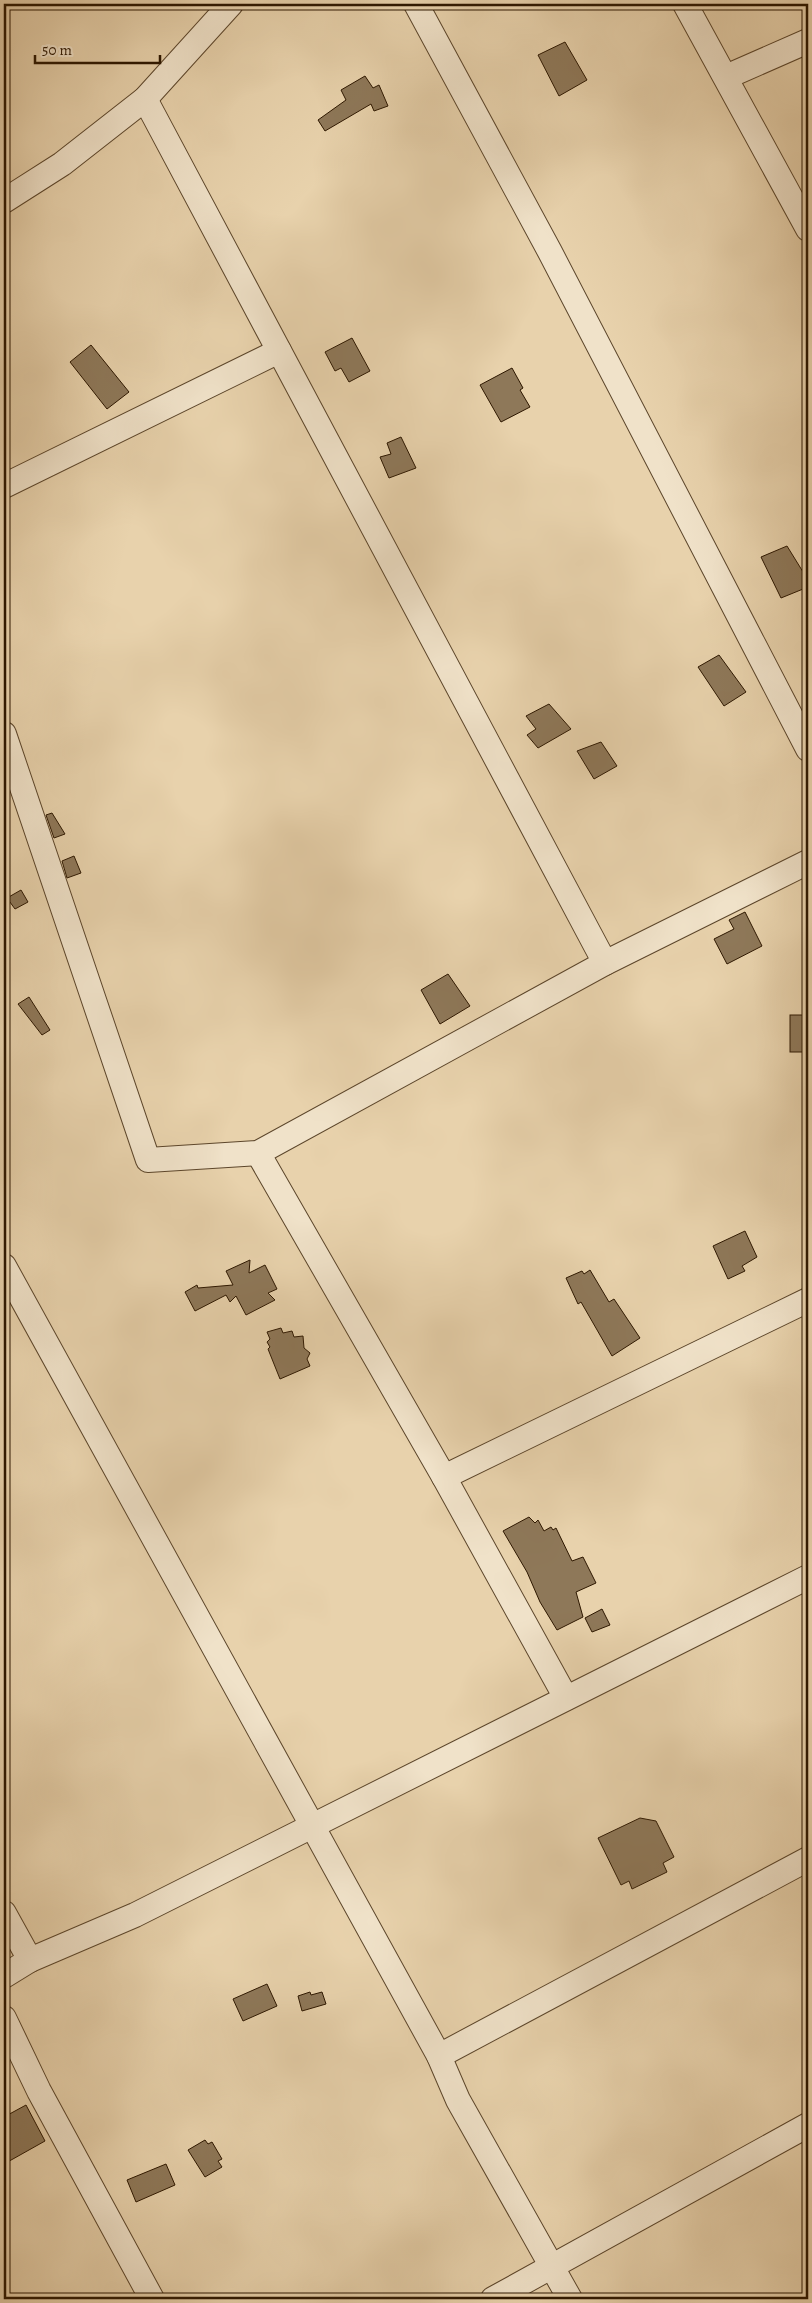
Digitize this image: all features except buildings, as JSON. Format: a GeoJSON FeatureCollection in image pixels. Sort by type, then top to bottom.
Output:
{"type":"FeatureCollection","features":[{"type":"Feature","properties":{"kind":"street"},"geometry":{"type":"LineString","coordinates":[[4,201],[62,164],[145,99],[231,4]]}},
{"type":"Feature","properties":{"kind":"street"},"geometry":{"type":"LineString","coordinates":[[416,4],[550,252],[808,748]]}},
{"type":"Feature","properties":{"kind":"street"},"geometry":{"type":"LineString","coordinates":[[686,4],[808,229]]}},
{"type":"Feature","properties":{"kind":"street"},"geometry":{"type":"LineString","coordinates":[[726,77],[808,41]]}},
{"type":"Feature","properties":{"kind":"street"},"geometry":{"type":"LineString","coordinates":[[145,99],[605,963]]}},
{"type":"Feature","properties":{"kind":"street"},"geometry":{"type":"LineString","coordinates":[[4,486],[279,351]]}},
{"type":"Feature","properties":{"kind":"street"},"geometry":{"type":"LineString","coordinates":[[4,734],[148,1160],[258,1153],[605,963],[808,862]]}},
{"type":"Feature","properties":{"kind":"street"},"geometry":{"type":"LineString","coordinates":[[258,1153],[444,1477],[566,1698]]}},
{"type":"Feature","properties":{"kind":"street"},"geometry":{"type":"LineString","coordinates":[[4,1266],[439,2056],[458,2100],[570,2299]]}},
{"type":"Feature","properties":{"kind":"street"},"geometry":{"type":"LineString","coordinates":[[444,1477],[808,1300]]}},
{"type":"Feature","properties":{"kind":"street"},"geometry":{"type":"LineString","coordinates":[[4,1976],[30,1960],[135,1914],[313,1826],[808,1577]]}},
{"type":"Feature","properties":{"kind":"street"},"geometry":{"type":"LineString","coordinates":[[439,2056],[808,1860]]}},
{"type":"Feature","properties":{"kind":"street"},"geometry":{"type":"LineString","coordinates":[[4,1913],[30,1960]]}},
{"type":"Feature","properties":{"kind":"street"},"geometry":{"type":"LineString","coordinates":[[4,2018],[39,2091],[152,2299]]}},
{"type":"Feature","properties":{"kind":"street"},"geometry":{"type":"LineString","coordinates":[[493,2299],[553,2268],[808,2125]]}}]}
